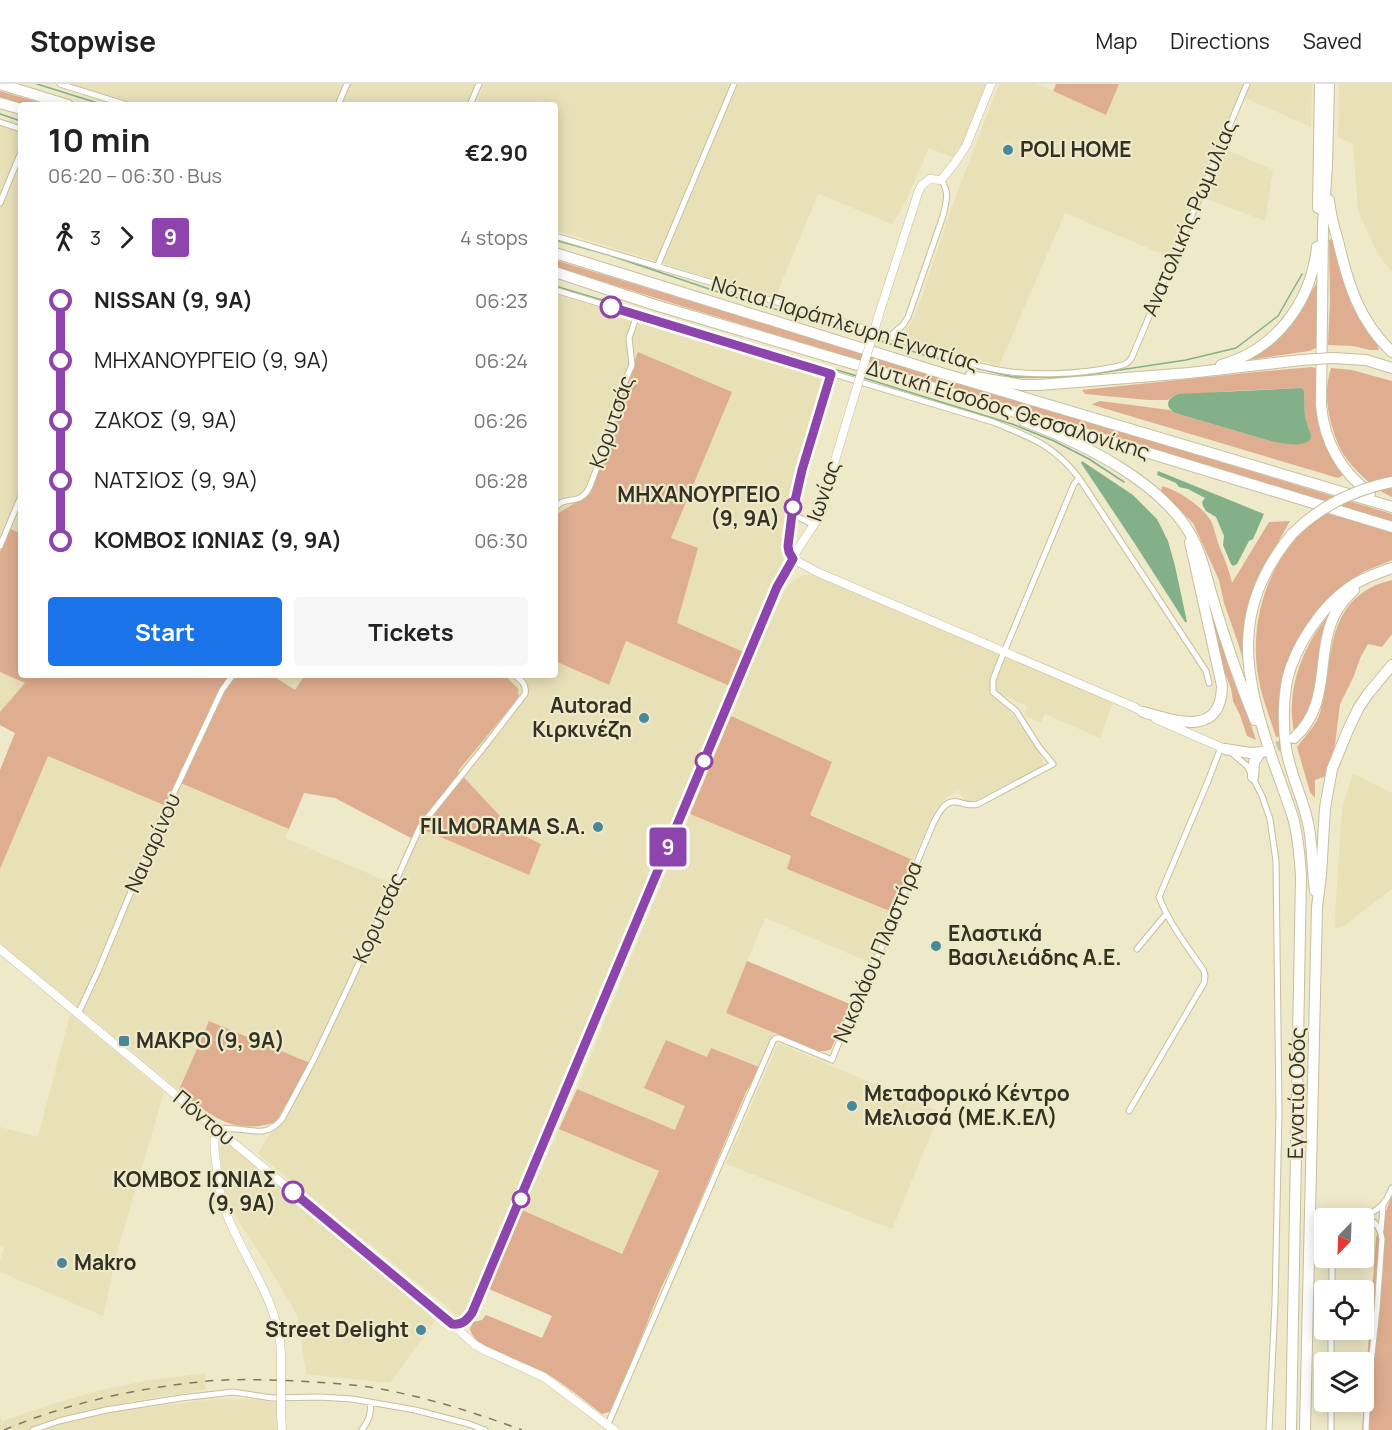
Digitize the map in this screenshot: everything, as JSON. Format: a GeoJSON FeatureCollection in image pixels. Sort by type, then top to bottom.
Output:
{"type":"FeatureCollection","features":[{"type":"Feature","properties":{"kind":"highway"},"geometry":{"type":"LineString","coordinates":[[0,84],[58,102]]}},
{"type":"Feature","properties":{"kind":"highway"},"geometry":{"type":"LineString","coordinates":[[1189,373],[1229,363],[1271,338],[1291,317],[1307,290],[1315,262],[1318,235],[1320,84]]}},
{"type":"Feature","properties":{"kind":"highway"},"geometry":{"type":"LineString","coordinates":[[1329,84],[1323,224],[1322,417],[1328,441],[1347,472],[1375,497],[1392,506]]}},
{"type":"Feature","properties":{"kind":"highway"},"geometry":{"type":"LineString","coordinates":[[0,103],[18,109]]}},
{"type":"Feature","properties":{"kind":"highway"},"geometry":{"type":"LineString","coordinates":[[1327,166],[1330,210],[1349,284],[1366,320],[1392,352]]}},
{"type":"Feature","properties":{"kind":"highway","name":"Δυτική Είσοδος Θεσσαλονίκης"},"geometry":{"type":"LineString","coordinates":[[558,254],[938,372],[1392,506]]}},
{"type":"Feature","properties":{"kind":"highway","name":"Δυτική Είσοδος Θεσσαλονίκης"},"geometry":{"type":"LineString","coordinates":[[558,273],[655,305],[1392,527]]}},
{"type":"Feature","properties":{"kind":"highway"},"geometry":{"type":"LineString","coordinates":[[938,372],[1022,385],[1039,385],[1333,358],[1366,360],[1392,368]]}},
{"type":"Feature","properties":{"kind":"highway"},"geometry":{"type":"LineString","coordinates":[[972,399],[1096,454],[1134,477],[1164,500],[1186,527],[1202,558],[1213,600],[1248,702],[1273,759]]}},
{"type":"Feature","properties":{"kind":"highway"},"geometry":{"type":"LineString","coordinates":[[1273,759],[1249,671],[1248,629],[1255,600],[1266,572],[1292,534],[1327,505],[1362,489],[1392,482]]}},
{"type":"Feature","properties":{"kind":"highway"},"geometry":{"type":"LineString","coordinates":[[1143,712],[1180,722],[1198,722],[1210,717],[1218,707],[1220,700],[1222,686],[1186,527]]}},
{"type":"Feature","properties":{"kind":"highway"},"geometry":{"type":"LineString","coordinates":[[1317,907],[1308,821],[1286,750],[1285,695],[1290,670],[1313,624],[1339,595],[1353,585],[1392,568]]}},
{"type":"Feature","properties":{"kind":"highway"},"geometry":{"type":"LineString","coordinates":[[1294,738],[1308,723],[1317,701],[1329,630],[1334,616],[1346,598],[1366,579]]}},
{"type":"Feature","properties":{"kind":"highway"},"geometry":{"type":"LineString","coordinates":[[1317,907],[1325,808],[1332,769],[1359,708],[1392,665]]}},
{"type":"Feature","properties":{"kind":"highway"},"geometry":{"type":"LineString","coordinates":[[1223,748],[1243,752],[1262,752],[1254,762],[1253,777]]}},
{"type":"Feature","properties":{"kind":"highway","name":"Εγνατία Οδός"},"geometry":{"type":"LineString","coordinates":[[1273,759],[1294,823],[1301,876],[1291,1430]]}},
{"type":"Feature","properties":{"kind":"highway","name":"Εγνατία Οδός"},"geometry":{"type":"LineString","coordinates":[[1305,1430],[1317,907]]}},
{"type":"Feature","properties":{"kind":"street"},"geometry":{"type":"LineString","coordinates":[[60,84],[117,102]]}},
{"type":"Feature","properties":{"kind":"street"},"geometry":{"type":"LineString","coordinates":[[339,102],[347,84]]}},
{"type":"Feature","properties":{"kind":"street"},"geometry":{"type":"LineString","coordinates":[[471,102],[479,84]]}},
{"type":"Feature","properties":{"kind":"street"},"geometry":{"type":"LineString","coordinates":[[657,267],[734,84]]}},
{"type":"Feature","properties":{"kind":"street","name":"Ιωνίας"},"geometry":{"type":"LineString","coordinates":[[452,1324],[458,1325],[467,1320],[477,1304],[772,598],[814,525],[919,190],[930,179],[941,180],[954,164],[966,146],[991,84]]}},
{"type":"Feature","properties":{"kind":"street","name":"Ανατολικής Ρωμυλίας"},"geometry":{"type":"LineString","coordinates":[[1135,352],[1247,84]]}},
{"type":"Feature","properties":{"kind":"street"},"geometry":{"type":"LineString","coordinates":[[0,122],[18,128]]}},
{"type":"Feature","properties":{"kind":"street"},"geometry":{"type":"LineString","coordinates":[[0,203],[18,159]]}},
{"type":"Feature","properties":{"kind":"street"},"geometry":{"type":"LineString","coordinates":[[889,336],[903,325],[908,316],[932,249],[947,199],[946,186],[941,180]]}},
{"type":"Feature","properties":{"kind":"street","name":"Νότια Παράπλευρη Εγνατίας"},"geometry":{"type":"LineString","coordinates":[[558,237],[861,326],[968,362],[1004,371],[1067,373],[1100,370],[1126,363],[1135,352]]}},
{"type":"Feature","properties":{"kind":"street"},"geometry":{"type":"LineString","coordinates":[[558,291],[993,422],[1038,441],[1060,456],[1079,478],[1206,671],[1209,684]]}},
{"type":"Feature","properties":{"kind":"street","name":"Κορυτσάς"},"geometry":{"type":"LineString","coordinates":[[558,505],[561,502],[581,498],[590,486],[610,433],[615,404],[632,364],[629,338],[637,315]]}},
{"type":"Feature","properties":{"kind":"street"},"geometry":{"type":"LineString","coordinates":[[831,374],[805,460],[792,514],[788,546],[793,559],[817,572],[1005,651],[1223,748],[1247,766],[1262,796],[1270,819],[1276,861],[1279,1113],[1275,1304],[1269,1430]]}},
{"type":"Feature","properties":{"kind":"street"},"geometry":{"type":"LineString","coordinates":[[1005,651],[1074,484],[1079,478]]}},
{"type":"Feature","properties":{"kind":"street"},"geometry":{"type":"LineString","coordinates":[[0,546],[18,503]]}},
{"type":"Feature","properties":{"kind":"street"},"geometry":{"type":"LineString","coordinates":[[792,514],[814,525]]}},
{"type":"Feature","properties":{"kind":"street","name":"Νικολάου Πλαστήρα"},"geometry":{"type":"LineString","coordinates":[[611,1427],[774,1039],[779,1038],[832,1060],[855,1001],[880,951],[939,812],[951,802],[967,805],[978,804],[1053,764],[1016,711],[993,692],[993,680],[1005,651]]}},
{"type":"Feature","properties":{"kind":"street","name":"Ναυαρίνου"},"geometry":{"type":"LineString","coordinates":[[78,1014],[157,829],[222,690],[231,678]]}},
{"type":"Feature","properties":{"kind":"street","name":"Κορυτσάς"},"geometry":{"type":"LineString","coordinates":[[216,1128],[266,1131],[272,1129],[282,1119],[341,1002],[420,827],[525,694],[525,685],[518,678]]}},
{"type":"Feature","properties":{"kind":"street"},"geometry":{"type":"LineString","coordinates":[[1129,1110],[1205,980],[1204,971],[1166,914],[1159,897],[1223,748]]}},
{"type":"Feature","properties":{"kind":"street"},"geometry":{"type":"LineString","coordinates":[[1137,949],[1166,914]]}},
{"type":"Feature","properties":{"kind":"street","name":"Πόντου"},"geometry":{"type":"LineString","coordinates":[[0,949],[474,1344],[544,1377],[611,1427]]}},
{"type":"Feature","properties":{"kind":"street"},"geometry":{"type":"LineString","coordinates":[[216,1128],[215,1155],[225,1211],[266,1293],[279,1331],[282,1430]]}},
{"type":"Feature","properties":{"kind":"street"},"geometry":{"type":"LineString","coordinates":[[1374,1212],[1383,1206],[1392,1188]]}},
{"type":"Feature","properties":{"kind":"street"},"geometry":{"type":"LineString","coordinates":[[1366,1430],[1377,1309],[1383,1206]]}},
{"type":"Feature","properties":{"kind":"street"},"geometry":{"type":"LineString","coordinates":[[1374,1221],[1381,1232]]}},
{"type":"Feature","properties":{"kind":"street"},"geometry":{"type":"LineString","coordinates":[[33,1430],[59,1421],[106,1410],[233,1392],[272,1398],[352,1399],[415,1410],[485,1430]]}},
{"type":"Feature","properties":{"kind":"street"},"geometry":{"type":"LineString","coordinates":[[362,1430],[370,1415],[370,1402]]}},
{"type":"Feature","properties":{"kind":"street"},"geometry":{"type":"LineString","coordinates":[[1330,1430],[1331,1412]]}},
{"type":"Feature","properties":{"kind":"shaded area"},"geometry":{"type":"Polygon","coordinates":[[[60,84],[348,84],[340,102],[117,102],[60,84]]]}},
{"type":"Feature","properties":{"kind":"shaded area"},"geometry":{"type":"Polygon","coordinates":[[[350,84],[476,84],[468,102],[342,102],[350,84]]]}},
{"type":"Feature","properties":{"kind":"shaded area"},"geometry":{"type":"Polygon","coordinates":[[[484,84],[988,84],[963,145],[957,154],[952,157],[929,148],[904,205],[892,224],[818,194],[775,298],[558,231],[558,102],[476,102],[484,84]]]}},
{"type":"Feature","properties":{"kind":"shaded area"},"geometry":{"type":"Polygon","coordinates":[[[999,84],[1036,84],[1105,114],[1119,84],[1312,84],[1311,127],[1245,98],[1223,148],[1273,170],[1265,221],[1204,198],[1176,260],[1065,213],[999,366],[903,337],[917,311],[951,209],[999,84]]]}},
{"type":"Feature","properties":{"kind":"shaded area"},"geometry":{"type":"Polygon","coordinates":[[[1056,84],[1119,84],[1106,115],[1053,91],[1056,84]]]}},
{"type":"Feature","properties":{"kind":"shaded area"},"geometry":{"type":"Polygon","coordinates":[[[1339,84],[1392,84],[1392,272],[1379,256],[1358,211],[1353,144],[1338,137],[1339,84]]]}},
{"type":"Feature","properties":{"kind":"shaded area"},"geometry":{"type":"Polygon","coordinates":[[[0,91],[37,102],[18,103],[0,98],[0,91]]]}},
{"type":"Feature","properties":{"kind":"shaded area"},"geometry":{"type":"Polygon","coordinates":[[[0,124],[18,130],[18,532],[10,529],[0,552],[0,124]]]}},
{"type":"Feature","properties":{"kind":"shaded area"},"geometry":{"type":"Polygon","coordinates":[[[1329,240],[1334,241],[1351,304],[1379,350],[1328,345],[1329,240]]]}},
{"type":"Feature","properties":{"kind":"shaded area"},"geometry":{"type":"Polygon","coordinates":[[[558,261],[1392,514],[1392,524],[558,268],[558,261]]]}},
{"type":"Feature","properties":{"kind":"shaded area"},"geometry":{"type":"Polygon","coordinates":[[[1319,282],[1319,345],[1309,351],[1248,360],[1286,330],[1319,282]]]}},
{"type":"Feature","properties":{"kind":"shaded area"},"geometry":{"type":"Polygon","coordinates":[[[558,295],[818,374],[824,384],[796,474],[781,568],[746,653],[677,623],[697,549],[671,538],[731,392],[618,404],[616,424],[590,494],[558,513],[558,295]]]}},
{"type":"Feature","properties":{"kind":"shaded area"},"geometry":{"type":"Polygon","coordinates":[[[638,352],[732,392],[671,538],[698,548],[677,623],[746,653],[732,687],[626,641],[609,685],[558,662],[558,513],[590,494],[616,424],[618,404],[638,352]]]}},
{"type":"Feature","properties":{"kind":"shaded area"},"geometry":{"type":"Polygon","coordinates":[[[1312,367],[1317,369],[1318,415],[1344,473],[1338,478],[1092,404],[1100,401],[1170,410],[1270,441],[1311,435],[1305,417],[1302,388],[1232,391],[1172,397],[1168,400],[1085,394],[1082,390],[1256,372],[1312,367]]]}},
{"type":"Feature","properties":{"kind":"shaded area"},"geometry":{"type":"Polygon","coordinates":[[[1331,368],[1352,370],[1392,381],[1392,497],[1363,477],[1341,450],[1333,429],[1327,398],[1331,368]]]}},
{"type":"Feature","properties":{"kind":"shaded area"},"geometry":{"type":"Polygon","coordinates":[[[1302,388],[1305,417],[1311,435],[1310,440],[1301,444],[1270,441],[1175,413],[1168,405],[1172,398],[1179,394],[1302,388]]]}},
{"type":"Feature","properties":{"kind":"shaded area"},"geometry":{"type":"Polygon","coordinates":[[[1082,461],[1133,495],[1157,519],[1168,541],[1187,622],[1081,463],[1082,461]]]}},
{"type":"Feature","properties":{"kind":"shaded area"},"geometry":{"type":"Polygon","coordinates":[[[1158,471],[1264,514],[1253,539],[1249,541],[1237,564],[1233,566],[1231,564],[1223,545],[1224,536],[1216,517],[1206,511],[1203,506],[1202,502],[1205,498],[1157,475],[1158,471]]]}},
{"type":"Feature","properties":{"kind":"shaded area"},"geometry":{"type":"Polygon","coordinates":[[[1162,486],[1189,500],[1207,516],[1212,524],[1232,583],[1269,522],[1290,521],[1261,572],[1250,600],[1244,625],[1245,658],[1242,657],[1224,603],[1219,580],[1193,523],[1161,491],[1162,486]]]}},
{"type":"Feature","properties":{"kind":"shaded area"},"geometry":{"type":"Polygon","coordinates":[[[1325,513],[1392,531],[1392,560],[1363,572],[1339,589],[1298,642],[1281,736],[1276,737],[1263,699],[1258,675],[1257,629],[1261,606],[1278,563],[1291,544],[1325,513]]]}},
{"type":"Feature","properties":{"kind":"shaded area"},"geometry":{"type":"Polygon","coordinates":[[[10,529],[18,532],[18,678],[277,678],[295,690],[303,678],[507,678],[518,688],[519,697],[458,771],[514,831],[541,844],[529,875],[417,827],[411,838],[335,798],[304,793],[289,829],[178,782],[166,806],[48,756],[0,869],[0,770],[15,733],[0,725],[0,712],[25,683],[0,672],[0,552],[10,529]]]}},
{"type":"Feature","properties":{"kind":"shaded area"},"geometry":{"type":"Polygon","coordinates":[[[804,575],[815,575],[1113,702],[1100,738],[1045,714],[1041,723],[1024,714],[1027,706],[999,693],[997,698],[1019,722],[1043,760],[1042,766],[986,798],[965,802],[958,790],[946,798],[935,810],[913,860],[810,814],[831,762],[731,716],[786,588],[804,575]]]}},
{"type":"Feature","properties":{"kind":"shaded area"},"geometry":{"type":"Polygon","coordinates":[[[1392,580],[1392,634],[1382,647],[1368,644],[1361,656],[1340,704],[1334,753],[1326,776],[1315,780],[1315,798],[1310,792],[1297,747],[1313,727],[1320,713],[1337,627],[1344,612],[1355,599],[1373,587],[1392,580]]]}},
{"type":"Feature","properties":{"kind":"shaded area"},"geometry":{"type":"Polygon","coordinates":[[[1212,605],[1256,740],[1247,736],[1233,701],[1231,688],[1223,668],[1212,617],[1212,605]]]}},
{"type":"Feature","properties":{"kind":"shaded area"},"geometry":{"type":"Polygon","coordinates":[[[1335,607],[1312,710],[1294,733],[1293,690],[1300,664],[1311,640],[1335,607]]]}},
{"type":"Feature","properties":{"kind":"shaded area"},"geometry":{"type":"Polygon","coordinates":[[[626,641],[732,687],[466,1317],[461,1318],[258,1154],[310,1064],[209,1021],[179,1090],[0,943],[0,869],[47,755],[166,806],[177,782],[289,829],[285,838],[391,883],[416,826],[529,875],[541,844],[514,831],[458,771],[519,697],[518,688],[507,678],[558,678],[558,662],[608,685],[626,641]]]}},
{"type":"Feature","properties":{"kind":"shaded area"},"geometry":{"type":"Polygon","coordinates":[[[0,672],[26,683],[0,712],[0,672]]]}},
{"type":"Feature","properties":{"kind":"shaded area"},"geometry":{"type":"Polygon","coordinates":[[[277,678],[303,678],[296,690],[277,678]]]}},
{"type":"Feature","properties":{"kind":"shaded area"},"geometry":{"type":"Polygon","coordinates":[[[731,716],[832,762],[810,815],[913,860],[892,912],[787,869],[791,856],[690,814],[731,716]]]}},
{"type":"Feature","properties":{"kind":"shaded area"},"geometry":{"type":"Polygon","coordinates":[[[1353,773],[1392,793],[1392,889],[1345,925],[1334,929],[1342,809],[1353,773]]]}},
{"type":"Feature","properties":{"kind":"shaded area"},"geometry":{"type":"Polygon","coordinates":[[[690,814],[791,857],[787,869],[892,912],[871,963],[765,918],[726,1013],[774,1032],[759,1067],[711,1048],[675,1130],[577,1089],[690,814]]]}},
{"type":"Feature","properties":{"kind":"shaded area"},"geometry":{"type":"Polygon","coordinates":[[[747,961],[850,1004],[831,1049],[819,1051],[726,1013],[747,961]]]}},
{"type":"Feature","properties":{"kind":"shaded area"},"geometry":{"type":"Polygon","coordinates":[[[70,1014],[164,1092],[117,1253],[103,1316],[0,1272],[4,1247],[0,1245],[0,1127],[38,1137],[70,1014]]]}},
{"type":"Feature","properties":{"kind":"shaded area"},"geometry":{"type":"Polygon","coordinates":[[[209,1021],[310,1063],[276,1122],[261,1126],[235,1125],[212,1115],[179,1090],[209,1021]]]}},
{"type":"Feature","properties":{"kind":"shaded area"},"geometry":{"type":"Polygon","coordinates":[[[666,1040],[707,1057],[711,1048],[759,1067],[661,1288],[614,1405],[609,1412],[602,1414],[549,1375],[478,1342],[470,1329],[473,1322],[482,1320],[486,1315],[542,1338],[552,1316],[489,1289],[522,1210],[622,1254],[659,1171],[559,1129],[577,1089],[675,1130],[685,1106],[644,1088],[666,1040]]]}},
{"type":"Feature","properties":{"kind":"shaded area"},"geometry":{"type":"Polygon","coordinates":[[[778,1043],[940,1112],[892,1229],[726,1164],[778,1043]]]}},
{"type":"Feature","properties":{"kind":"shaded area"},"geometry":{"type":"Polygon","coordinates":[[[559,1129],[659,1171],[622,1254],[522,1211],[559,1129]]]}},
{"type":"Feature","properties":{"kind":"shaded area"},"geometry":{"type":"Polygon","coordinates":[[[224,1140],[438,1317],[390,1383],[306,1374],[297,1315],[235,1216],[224,1188],[220,1147],[224,1140]]]}},
{"type":"Feature","properties":{"kind":"shaded area"},"geometry":{"type":"Polygon","coordinates":[[[1392,1195],[1392,1430],[1362,1430],[1363,1412],[1374,1412],[1374,1352],[1368,1352],[1369,1340],[1374,1340],[1373,1280],[1376,1238],[1392,1195]]]}},
{"type":"Feature","properties":{"kind":"shaded area"},"geometry":{"type":"Polygon","coordinates":[[[205,1373],[206,1390],[105,1407],[28,1430],[0,1430],[0,1415],[2,1421],[101,1390],[205,1373]]]}},
{"type":"Feature","properties":{"kind":"shaded area"},"geometry":{"type":"Polygon","coordinates":[[[215,1399],[262,1400],[278,1404],[278,1430],[41,1430],[107,1412],[215,1399]]]}},
{"type":"Feature","properties":{"kind":"waterway"},"geometry":{"type":"LineString","coordinates":[[37,84],[94,102]]}},
{"type":"Feature","properties":{"kind":"waterway"},"geometry":{"type":"LineString","coordinates":[[0,114],[18,120]]}},
{"type":"Feature","properties":{"kind":"waterway"},"geometry":{"type":"LineString","coordinates":[[558,241],[868,337]]}},
{"type":"Feature","properties":{"kind":"waterway"},"geometry":{"type":"LineString","coordinates":[[875,339],[927,356],[1013,377],[1073,377],[1186,360],[1236,348],[1278,316],[1302,274]]}},
{"type":"Feature","properties":{"kind":"waterway"},"geometry":{"type":"LineString","coordinates":[[558,287],[857,376]]}},
{"type":"Feature","properties":{"kind":"waterway"},"geometry":{"type":"LineString","coordinates":[[864,378],[1012,424],[1054,441],[1089,459],[1124,482]]}},
{"type":"Feature","properties":{"kind":"tunnel"},"geometry":{"type":"LineString","coordinates":[[1263,752],[1293,738]]}},
{"type":"Feature","properties":{"kind":"railway"},"geometry":{"type":"LineString","coordinates":[[4,1430],[75,1405],[124,1393],[224,1380],[299,1381],[381,1389],[452,1406],[522,1430]]}},
{"type":"Feature","properties":{"kind":"bus line","name":"9"},"geometry":{"type":"LineString","coordinates":[[293,1192],[452,1324],[458,1325],[467,1320],[501,1247],[777,587],[793,559],[788,546],[792,514],[802,470],[831,374],[611,307]]}},
{"type":"Feature","properties":{"kind":"place","name":"POLI HOME"},"geometry":{"type":"Point","coordinates":[1008,150]}},
{"type":"Feature","properties":{"kind":"place","name":"ΜΗΧΑΝΟΥΡΓΕΙΟ (9, 9Α)"},"geometry":{"type":"Point","coordinates":[793,507]}},
{"type":"Feature","properties":{"kind":"place","name":"Autorad Κιρκινέζη"},"geometry":{"type":"Point","coordinates":[644,718]}},
{"type":"Feature","properties":{"kind":"place","name":"FILMORAMA S.A."},"geometry":{"type":"Point","coordinates":[598,827]}},
{"type":"Feature","properties":{"kind":"place","name":"Ελαστικά Βασιλειάδης Α.Ε."},"geometry":{"type":"Point","coordinates":[936,946]}},
{"type":"Feature","properties":{"kind":"place","name":"ΜΑΚΡΟ (9, 9Α)"},"geometry":{"type":"Point","coordinates":[124,1041]}},
{"type":"Feature","properties":{"kind":"place","name":"Μεταφορικό Κέντρο Μελισσά (ΜΕ.Κ.ΕΛ)"},"geometry":{"type":"Point","coordinates":[852,1106]}},
{"type":"Feature","properties":{"kind":"place","name":"ΚΟΜΒΟΣ ΙΩΝΙΑΣ (9, 9Α)"},"geometry":{"type":"Point","coordinates":[293,1192]}},
{"type":"Feature","properties":{"kind":"place","name":"Makro"},"geometry":{"type":"Point","coordinates":[62,1263]}},
{"type":"Feature","properties":{"kind":"place","name":"Street Delight"},"geometry":{"type":"Point","coordinates":[421,1330]}}]}
